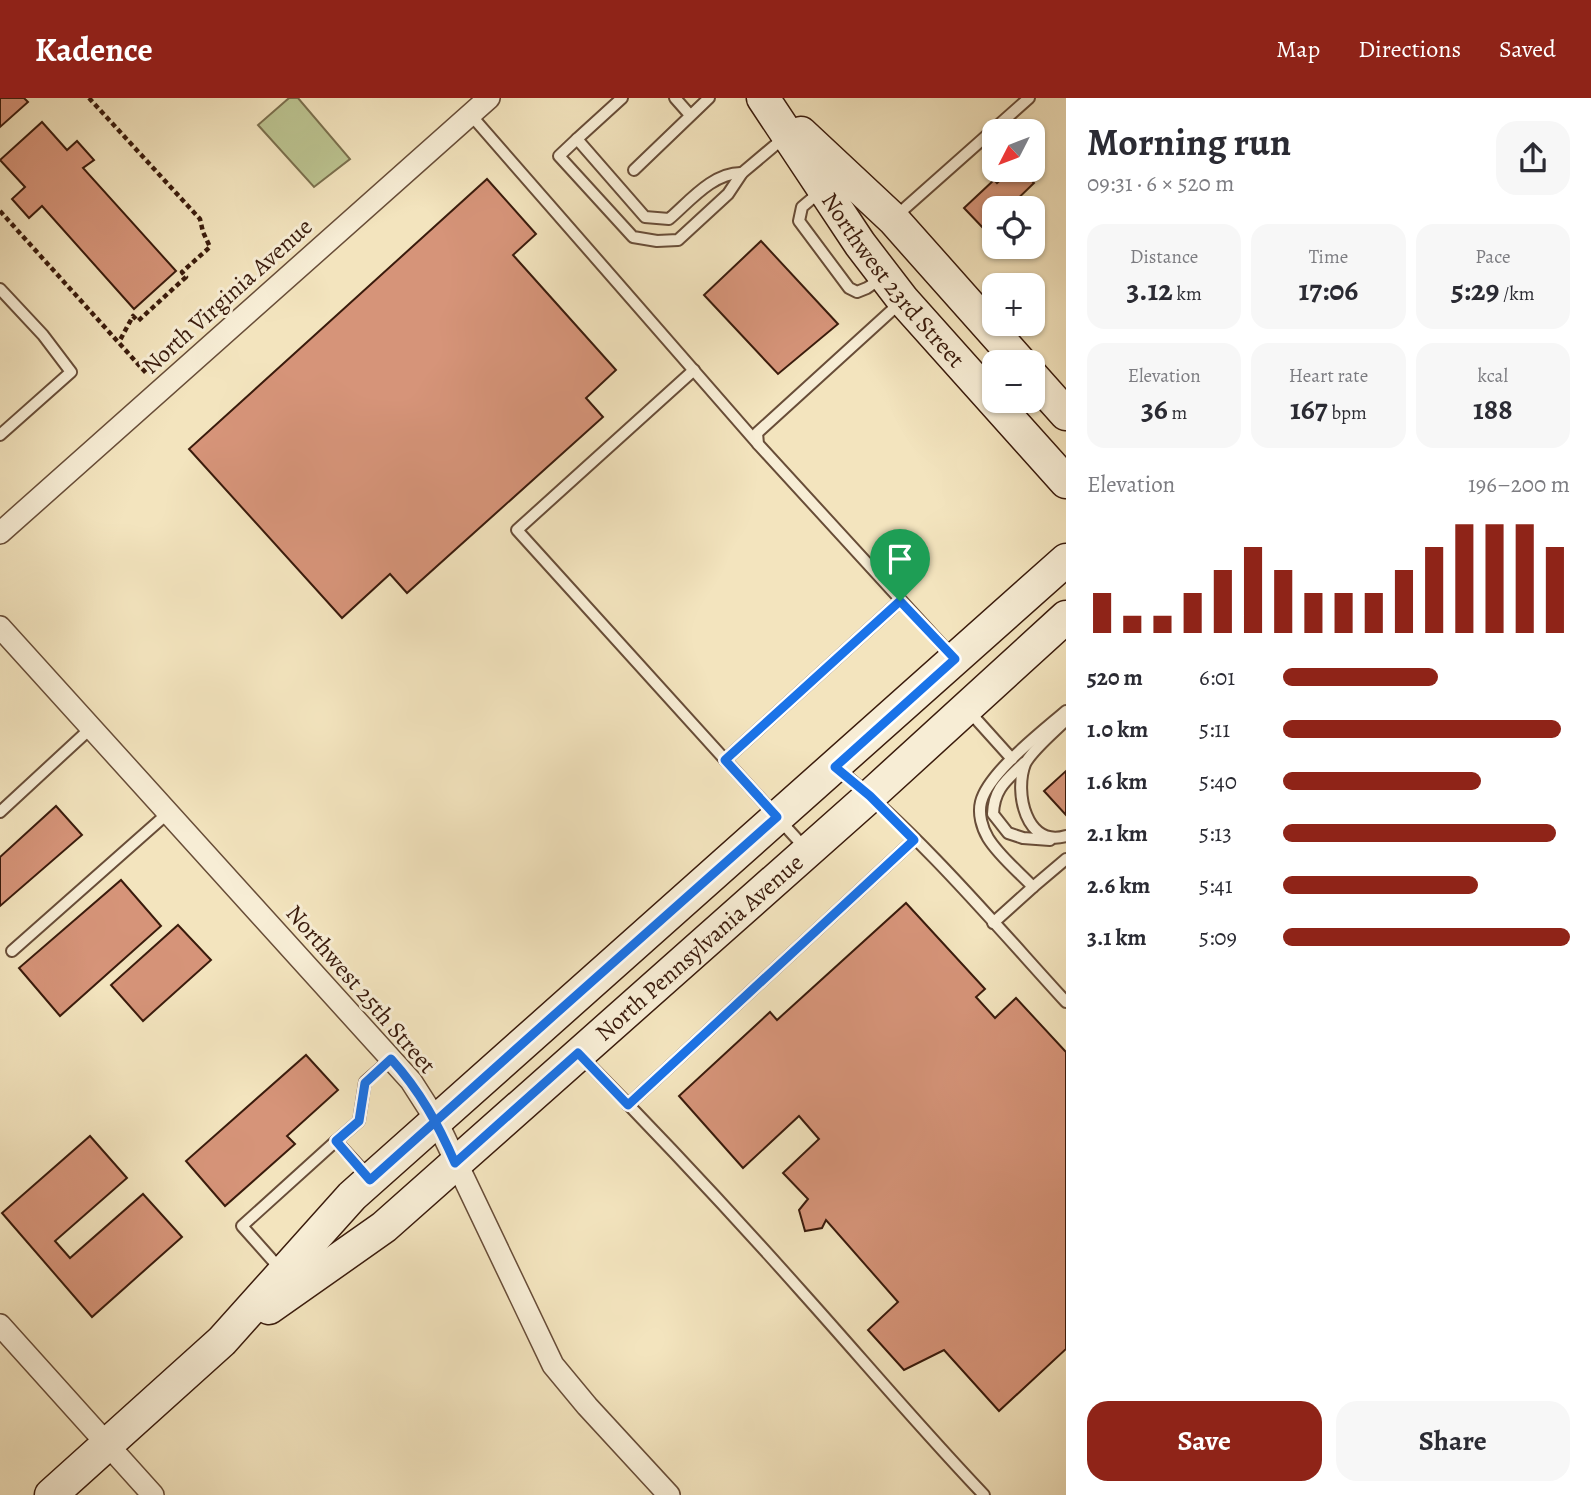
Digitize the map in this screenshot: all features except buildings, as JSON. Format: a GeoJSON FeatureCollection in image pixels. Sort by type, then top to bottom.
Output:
{"type":"FeatureCollection","features":[{"type":"Feature","properties":{"kind":"main road","name":"Northwest 23rd Street"},"geometry":{"type":"LineString","coordinates":[[764,98],[823,189],[893,288],[1066,482]]}},
{"type":"Feature","properties":{"kind":"main road","name":"Northwest 23rd Street"},"geometry":{"type":"LineString","coordinates":[[764,98],[893,219],[1009,350]]}},
{"type":"Feature","properties":{"kind":"main road"},"geometry":{"type":"LineString","coordinates":[[893,288],[936,268]]}},
{"type":"Feature","properties":{"kind":"main road"},"geometry":{"type":"LineString","coordinates":[[1045,391],[1066,414]]}},
{"type":"Feature","properties":{"kind":"main road","name":"North Pennsylvania Avenue"},"geometry":{"type":"LineString","coordinates":[[51,1495],[222,1341],[352,1196],[1066,560]]}},
{"type":"Feature","properties":{"kind":"main road","name":"North Pennsylvania Avenue"},"geometry":{"type":"LineString","coordinates":[[222,1341],[384,1227],[870,796],[1066,617]]}},
{"type":"Feature","properties":{"kind":"main road"},"geometry":{"type":"LineString","coordinates":[[688,897],[718,930]]}},
{"type":"Feature","properties":{"kind":"main road"},"geometry":{"type":"LineString","coordinates":[[579,995],[608,1027]]}},
{"type":"Feature","properties":{"kind":"street","name":"North Virginia Avenue"},"geometry":{"type":"LineString","coordinates":[[0,533],[489,98]]}},
{"type":"Feature","properties":{"kind":"street","name":"Northwest 25th Street"},"geometry":{"type":"LineString","coordinates":[[0,627],[411,1081],[436,1120],[553,1365],[669,1495]]}},
{"type":"Feature","properties":{"kind":"street"},"geometry":{"type":"LineString","coordinates":[[0,1325],[153,1495]]}},
{"type":"Feature","properties":{"kind":"lane"},"geometry":{"type":"LineString","coordinates":[[622,98],[559,156],[633,237],[657,241],[678,240],[728,194],[742,173],[787,134]]}},
{"type":"Feature","properties":{"kind":"lane"},"geometry":{"type":"LineString","coordinates":[[674,98],[690,115]]}},
{"type":"Feature","properties":{"kind":"lane"},"geometry":{"type":"LineString","coordinates":[[634,170],[709,98]]}},
{"type":"Feature","properties":{"kind":"lane"},"geometry":{"type":"LineString","coordinates":[[893,219],[1029,98]]}},
{"type":"Feature","properties":{"kind":"lane"},"geometry":{"type":"LineString","coordinates":[[470,114],[758,444],[955,659]]}},
{"type":"Feature","properties":{"kind":"lane"},"geometry":{"type":"LineString","coordinates":[[577,139],[645,217],[669,219],[715,180],[725,174],[742,173]]}},
{"type":"Feature","properties":{"kind":"lane"},"geometry":{"type":"LineString","coordinates":[[758,444],[757,433],[893,288]]}},
{"type":"Feature","properties":{"kind":"lane"},"geometry":{"type":"LineString","coordinates":[[0,289],[43,335],[71,372],[0,435]]}},
{"type":"Feature","properties":{"kind":"lane"},"geometry":{"type":"LineString","coordinates":[[694,370],[517,530],[807,850]]}},
{"type":"Feature","properties":{"kind":"lane"},"geometry":{"type":"LineString","coordinates":[[725,760],[900,601]]}},
{"type":"Feature","properties":{"kind":"lane"},"geometry":{"type":"LineString","coordinates":[[966,708],[1012,759]]}},
{"type":"Feature","properties":{"kind":"lane"},"geometry":{"type":"LineString","coordinates":[[1033,887],[989,840],[981,822],[980,804],[986,788],[1012,759],[1066,711]]}},
{"type":"Feature","properties":{"kind":"lane"},"geometry":{"type":"LineString","coordinates":[[1061,837],[1041,841],[1008,833],[993,814],[993,799],[998,789],[1066,720]]}},
{"type":"Feature","properties":{"kind":"lane"},"geometry":{"type":"LineString","coordinates":[[0,812],[91,728]]}},
{"type":"Feature","properties":{"kind":"lane"},"geometry":{"type":"LineString","coordinates":[[1026,761],[1020,796],[1024,811],[1042,834],[1061,837]]}},
{"type":"Feature","properties":{"kind":"lane"},"geometry":{"type":"LineString","coordinates":[[835,767],[870,796],[914,840],[1066,1002]]}},
{"type":"Feature","properties":{"kind":"lane"},"geometry":{"type":"LineString","coordinates":[[12,951],[168,813]]}},
{"type":"Feature","properties":{"kind":"lane"},"geometry":{"type":"LineString","coordinates":[[628,1105],[914,840]]}},
{"type":"Feature","properties":{"kind":"lane"},"geometry":{"type":"LineString","coordinates":[[993,923],[1066,859]]}},
{"type":"Feature","properties":{"kind":"lane"},"geometry":{"type":"LineString","coordinates":[[578,1053],[802,1292],[917,1424],[984,1495]]}},
{"type":"Feature","properties":{"kind":"lane"},"geometry":{"type":"LineString","coordinates":[[284,1272],[242,1226],[359,1121],[365,1083],[391,1059]]}},
{"type":"Feature","properties":{"kind":"lane"},"geometry":{"type":"LineString","coordinates":[[336,1141],[370,1180]]}},
{"type":"Feature","properties":{"kind":"path"},"geometry":{"type":"LineString","coordinates":[[89,98],[200,219],[210,247],[182,272],[186,277],[138,320],[133,316],[119,342]]}},
{"type":"Feature","properties":{"kind":"path"},"geometry":{"type":"LineString","coordinates":[[0,211],[161,390]]}},
{"type":"Feature","properties":{"kind":"green space"},"geometry":{"type":"Polygon","coordinates":[[[289,98],[298,98],[350,159],[314,187],[258,125],[289,98]]]}},
{"type":"Feature","properties":{"kind":"route"},"geometry":{"type":"LineString","coordinates":[[900,601],[725,760],[777,817],[579,995],[436,1120],[370,1180],[336,1141],[359,1121],[365,1083],[391,1059],[411,1081],[436,1120],[455,1163],[578,1053],[628,1105],[914,840],[870,796],[835,767],[955,659],[900,601]]}}]}
